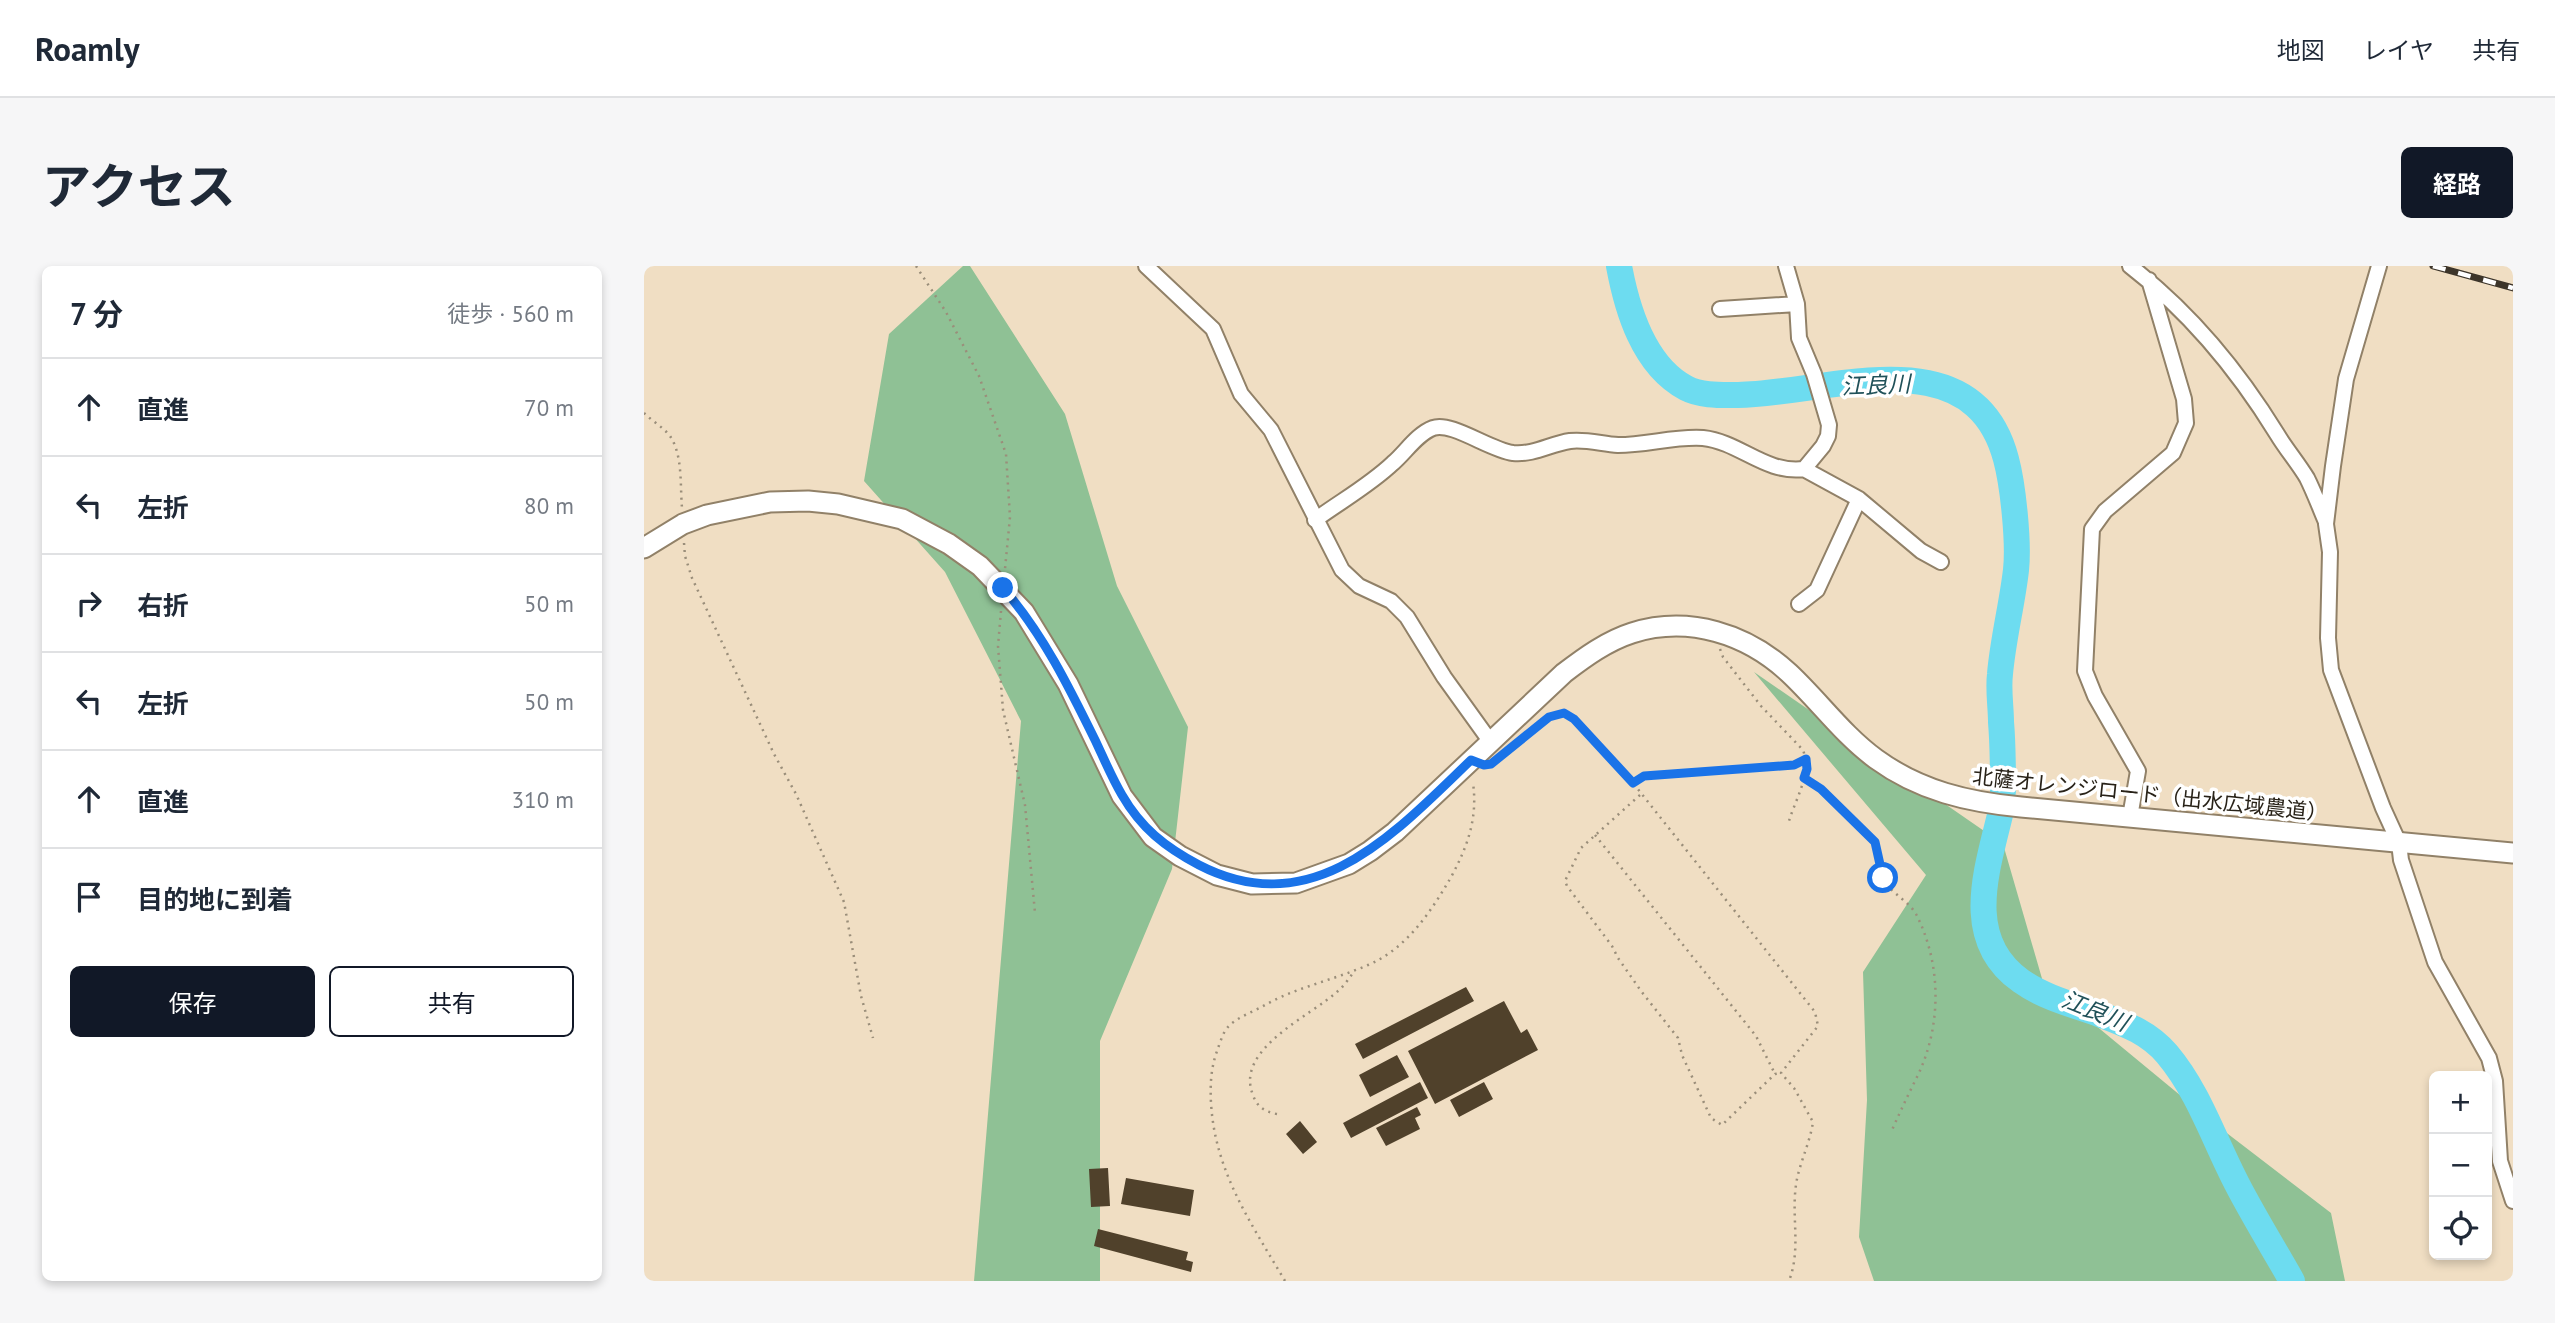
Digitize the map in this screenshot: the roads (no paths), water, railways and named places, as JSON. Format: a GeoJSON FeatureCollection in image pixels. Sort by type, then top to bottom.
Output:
{"type":"FeatureCollection","features":[{"type":"Feature","properties":{"kind":"street"},"geometry":{"type":"LineString","coordinates":[[1146,266],[1213,329],[1241,394],[1271,430],[1342,570],[1359,586],[1391,601],[1407,617],[1444,677],[1490,741]]}},
{"type":"Feature","properties":{"kind":"street"},"geometry":{"type":"LineString","coordinates":[[1786,266],[1797,304],[1799,338],[1814,374],[1829,425],[1828,436],[1804,469]]}},
{"type":"Feature","properties":{"kind":"street"},"geometry":{"type":"LineString","coordinates":[[2130,266],[2148,280],[2221,354],[2254,396],[2307,478],[2326,524],[2330,552],[2328,638],[2331,670],[2399,843],[2401,860],[2435,962],[2483,1044],[2493,1068],[2500,1161],[2513,1201]]}},
{"type":"Feature","properties":{"kind":"street"},"geometry":{"type":"LineString","coordinates":[[2326,524],[2346,379],[2378,271]]}},
{"type":"Feature","properties":{"kind":"street"},"geometry":{"type":"LineString","coordinates":[[2130,817],[2138,771],[2095,695],[2085,671],[2092,529],[2105,512],[2173,453],[2186,423],[2184,399],[2148,280]]}},
{"type":"Feature","properties":{"kind":"street"},"geometry":{"type":"LineString","coordinates":[[1720,309],[1797,304]]}},
{"type":"Feature","properties":{"kind":"street"},"geometry":{"type":"LineString","coordinates":[[1315,520],[1392,465],[1424,433],[1438,426],[1458,431],[1486,446],[1528,453],[1572,441],[1618,445],[1705,438],[1721,441],[1775,468],[1790,471],[1804,469],[1859,499],[1921,551],[1941,562]]}},
{"type":"Feature","properties":{"kind":"street"},"geometry":{"type":"LineString","coordinates":[[1799,604],[1816,590],[1859,499]]}},
{"type":"Feature","properties":{"kind":"street","name":"北薩オレンジロード（出水広域農道）"},"geometry":{"type":"LineString","coordinates":[[644,548],[683,524],[707,515],[770,502],[838,504],[902,519],[949,544],[980,566],[1024,612],[1049,650],[1122,796],[1153,837],[1180,856],[1217,874],[1252,884],[1296,883],[1349,864],[1395,832],[1564,673],[1593,651],[1630,633],[1689,626],[1736,638],[1772,659],[1877,760],[1935,792],[1991,804],[2513,853]]}},
{"type":"Feature","properties":{"kind":"waterway","name":"江良川"},"geometry":{"type":"LineString","coordinates":[[1619,266],[1632,317],[1648,351],[1671,378],[1692,391],[1738,395],[1893,380],[1930,384],[1963,396],[1989,420],[2009,470],[2017,545],[2016,570],[1999,680],[2003,791]]}},
{"type":"Feature","properties":{"kind":"waterway","name":"江良川"},"geometry":{"type":"LineString","coordinates":[[2000,815],[1985,882],[1985,926],[1991,946],[2003,964],[2030,987],[2136,1030],[2160,1046],[2197,1100],[2237,1184],[2292,1281]]}},
{"type":"Feature","properties":{"kind":"railway"},"geometry":{"type":"LineString","coordinates":[[2433,266],[2513,288]]}}]}
